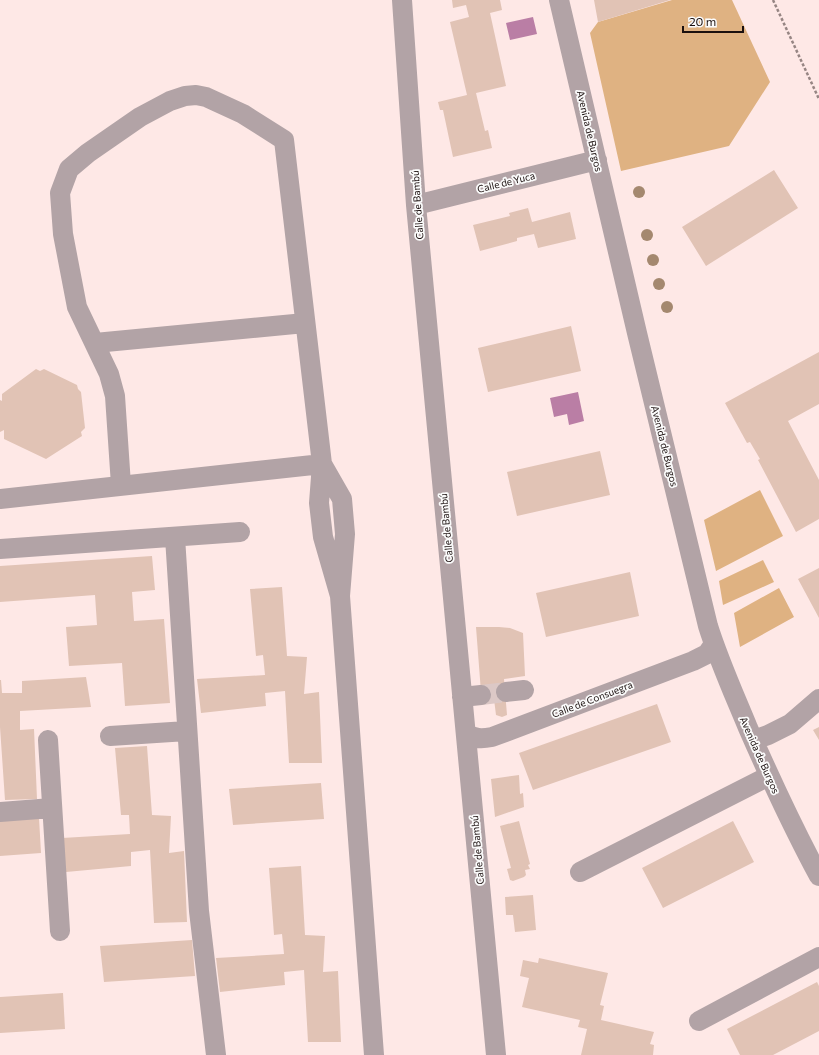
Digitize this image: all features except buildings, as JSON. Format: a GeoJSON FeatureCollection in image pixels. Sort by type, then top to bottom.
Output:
{"type":"FeatureCollection","features":[{"type":"Feature","properties":{"kind":"street","name":"Calle de Bambú"},"geometry":{"type":"LineString","coordinates":[[402,0],[416,206],[472,696],[466,733],[496,1055]]}},
{"type":"Feature","properties":{"kind":"street","name":"Avenida de Burgos"},"geometry":{"type":"LineString","coordinates":[[559,0],[708,626],[724,671],[769,776],[819,876]]}},
{"type":"Feature","properties":{"kind":"street"},"geometry":{"type":"LineString","coordinates":[[121,485],[115,396],[109,374],[77,307],[64,234],[60,193],[69,169],[88,153],[140,117],[170,101],[185,96],[196,95],[206,97],[243,114],[284,140],[322,464],[342,500],[345,534],[340,596],[374,1055]]}},
{"type":"Feature","properties":{"kind":"street","name":"Calle de Yuca"},"geometry":{"type":"LineString","coordinates":[[416,206],[597,160]]}},
{"type":"Feature","properties":{"kind":"street"},"geometry":{"type":"LineString","coordinates":[[95,343],[305,323]]}},
{"type":"Feature","properties":{"kind":"street"},"geometry":{"type":"LineString","coordinates":[[0,499],[322,464]]}},
{"type":"Feature","properties":{"kind":"street"},"geometry":{"type":"LineString","coordinates":[[0,549],[240,532]]}},
{"type":"Feature","properties":{"kind":"street"},"geometry":{"type":"LineString","coordinates":[[175,537],[199,911],[216,1055]]}},
{"type":"Feature","properties":{"kind":"street","name":"Calle de Consuegra"},"geometry":{"type":"LineString","coordinates":[[466,733],[474,738],[492,738],[693,661],[707,654],[714,644]]}},
{"type":"Feature","properties":{"kind":"street"},"geometry":{"type":"LineString","coordinates":[[754,740],[790,724],[819,699]]}},
{"type":"Feature","properties":{"kind":"street"},"geometry":{"type":"LineString","coordinates":[[110,736],[187,731]]}},
{"type":"Feature","properties":{"kind":"street"},"geometry":{"type":"LineString","coordinates":[[48,740],[60,931]]}},
{"type":"Feature","properties":{"kind":"street"},"geometry":{"type":"LineString","coordinates":[[580,872],[769,776]]}},
{"type":"Feature","properties":{"kind":"street"},"geometry":{"type":"LineString","coordinates":[[0,812],[52,808]]}},
{"type":"Feature","properties":{"kind":"street"},"geometry":{"type":"LineString","coordinates":[[699,1021],[819,957]]}},
{"type":"Feature","properties":{"kind":"path"},"geometry":{"type":"LineString","coordinates":[[772,0],[819,99]]}},
{"type":"Feature","properties":{"kind":"shaded area"},"geometry":{"type":"Polygon","coordinates":[[[672,0],[732,0],[770,82],[729,146],[621,171],[590,33],[598,22],[672,0]]]}},
{"type":"Feature","properties":{"kind":"shaded area"},"geometry":{"type":"Polygon","coordinates":[[[533,17],[537,34],[510,40],[506,23],[533,17]]]}},
{"type":"Feature","properties":{"kind":"shaded area"},"geometry":{"type":"Polygon","coordinates":[[[578,392],[584,421],[569,425],[567,414],[554,417],[550,398],[578,392]]]}},
{"type":"Feature","properties":{"kind":"shaded area"},"geometry":{"type":"Polygon","coordinates":[[[760,490],[783,536],[716,571],[704,520],[760,490]]]}},
{"type":"Feature","properties":{"kind":"shaded area"},"geometry":{"type":"Polygon","coordinates":[[[763,560],[774,582],[723,605],[719,581],[763,560]]]}},
{"type":"Feature","properties":{"kind":"shaded area"},"geometry":{"type":"Polygon","coordinates":[[[779,588],[794,617],[740,647],[734,613],[779,588]]]}},
{"type":"Feature","properties":{"kind":"tunnel"},"geometry":{"type":"LineString","coordinates":[[481,695],[506,692]]}}]}
